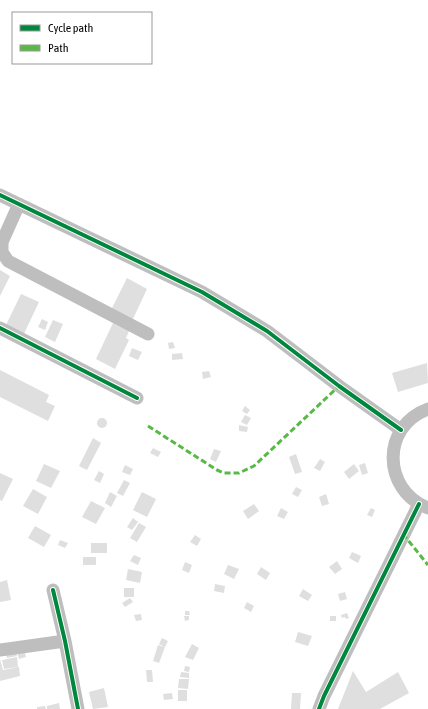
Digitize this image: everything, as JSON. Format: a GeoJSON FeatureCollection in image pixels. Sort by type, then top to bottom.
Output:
{"type":"FeatureCollection","features":[{"type":"Feature","properties":{"kind":"street"},"geometry":{"type":"LineString","coordinates":[[0,195],[202,292],[267,330],[339,386],[401,430]]}},
{"type":"Feature","properties":{"kind":"street"},"geometry":{"type":"LineString","coordinates":[[19,204],[2,242],[2,252],[8,261],[148,334]]}},
{"type":"Feature","properties":{"kind":"street"},"geometry":{"type":"LineString","coordinates":[[0,328],[137,398]]}},
{"type":"Feature","properties":{"kind":"street"},"geometry":{"type":"LineString","coordinates":[[319,709],[324,696],[424,506],[406,493],[397,479],[393,462],[394,445],[401,430],[409,419],[428,409]]}},
{"type":"Feature","properties":{"kind":"street"},"geometry":{"type":"LineString","coordinates":[[52,590],[65,641],[78,709]]}},
{"type":"Feature","properties":{"kind":"street"},"geometry":{"type":"LineString","coordinates":[[0,650],[65,641]]}},
{"type":"Feature","properties":{"kind":"building"},"geometry":{"type":"Polygon","coordinates":[[[0,270],[10,276],[0,296],[0,270]]]}},
{"type":"Feature","properties":{"kind":"building"},"geometry":{"type":"Polygon","coordinates":[[[127,278],[147,289],[132,321],[111,310],[127,278]]]}},
{"type":"Feature","properties":{"kind":"building"},"geometry":{"type":"Polygon","coordinates":[[[21,294],[39,302],[22,338],[4,329],[21,294]]]}},
{"type":"Feature","properties":{"kind":"building"},"geometry":{"type":"Polygon","coordinates":[[[42,319],[48,322],[45,330],[38,327],[42,319]]]}},
{"type":"Feature","properties":{"kind":"building"},"geometry":{"type":"Polygon","coordinates":[[[53,320],[63,324],[55,342],[45,337],[53,320]]]}},
{"type":"Feature","properties":{"kind":"building"},"geometry":{"type":"Polygon","coordinates":[[[113,323],[129,331],[126,338],[129,340],[115,369],[96,359],[113,323]]]}},
{"type":"Feature","properties":{"kind":"building"},"geometry":{"type":"Polygon","coordinates":[[[173,342],[175,348],[169,349],[168,343],[173,342]]]}},
{"type":"Feature","properties":{"kind":"building"},"geometry":{"type":"Polygon","coordinates":[[[132,348],[142,352],[138,360],[129,356],[132,348]]]}},
{"type":"Feature","properties":{"kind":"building"},"geometry":{"type":"Polygon","coordinates":[[[182,353],[183,359],[172,360],[172,354],[182,353]]]}},
{"type":"Feature","properties":{"kind":"building"},"geometry":{"type":"Polygon","coordinates":[[[427,363],[428,383],[398,392],[392,373],[427,363]]]}},
{"type":"Feature","properties":{"kind":"building"},"geometry":{"type":"Polygon","coordinates":[[[0,370],[49,395],[46,402],[55,406],[48,421],[0,397],[0,370]]]}},
{"type":"Feature","properties":{"kind":"building"},"geometry":{"type":"Polygon","coordinates":[[[209,371],[211,377],[203,379],[202,372],[209,371]]]}},
{"type":"Feature","properties":{"kind":"building"},"geometry":{"type":"Polygon","coordinates":[[[245,406],[250,410],[247,414],[242,411],[245,406]]]}},
{"type":"Feature","properties":{"kind":"building"},"geometry":{"type":"Polygon","coordinates":[[[245,415],[251,418],[247,425],[241,422],[245,415]]]}},
{"type":"Feature","properties":{"kind":"building"},"geometry":{"type":"Polygon","coordinates":[[[100,418],[104,418],[106,419],[106,427],[100,428],[97,425],[97,421],[100,418]]]}},
{"type":"Feature","properties":{"kind":"building"},"geometry":{"type":"Polygon","coordinates":[[[239,425],[248,427],[247,432],[239,431],[239,425]]]}},
{"type":"Feature","properties":{"kind":"building"},"geometry":{"type":"Polygon","coordinates":[[[93,438],[101,443],[87,470],[79,466],[93,438]]]}},
{"type":"Feature","properties":{"kind":"building"},"geometry":{"type":"Polygon","coordinates":[[[153,448],[161,452],[158,457],[150,453],[153,448]]]}},
{"type":"Feature","properties":{"kind":"building"},"geometry":{"type":"Polygon","coordinates":[[[214,449],[221,451],[216,462],[210,459],[214,449]]]}},
{"type":"Feature","properties":{"kind":"building"},"geometry":{"type":"Polygon","coordinates":[[[296,454],[302,472],[295,474],[289,457],[296,454]]]}},
{"type":"Feature","properties":{"kind":"building"},"geometry":{"type":"Polygon","coordinates":[[[320,459],[325,462],[320,471],[314,468],[320,459]]]}},
{"type":"Feature","properties":{"kind":"building"},"geometry":{"type":"Polygon","coordinates":[[[365,463],[368,473],[362,475],[359,465],[365,463]]]}},
{"type":"Feature","properties":{"kind":"building"},"geometry":{"type":"Polygon","coordinates":[[[44,464],[60,471],[51,488],[36,481],[44,464]]]}},
{"type":"Feature","properties":{"kind":"building"},"geometry":{"type":"Polygon","coordinates":[[[354,464],[359,471],[349,479],[344,472],[354,464]]]}},
{"type":"Feature","properties":{"kind":"building"},"geometry":{"type":"Polygon","coordinates":[[[125,465],[133,469],[130,475],[122,472],[125,465]]]}},
{"type":"Feature","properties":{"kind":"building"},"geometry":{"type":"Polygon","coordinates":[[[99,471],[104,474],[100,483],[94,480],[99,471]]]}},
{"type":"Feature","properties":{"kind":"building"},"geometry":{"type":"Polygon","coordinates":[[[0,473],[13,479],[2,501],[0,500],[0,473]]]}},
{"type":"Feature","properties":{"kind":"building"},"geometry":{"type":"Polygon","coordinates":[[[124,480],[130,483],[123,496],[117,493],[124,480]]]}},
{"type":"Feature","properties":{"kind":"building"},"geometry":{"type":"Polygon","coordinates":[[[296,487],[302,490],[298,497],[292,494],[296,487]]]}},
{"type":"Feature","properties":{"kind":"building"},"geometry":{"type":"Polygon","coordinates":[[[33,489],[47,497],[38,514],[23,506],[33,489]]]}},
{"type":"Feature","properties":{"kind":"building"},"geometry":{"type":"Polygon","coordinates":[[[110,492],[117,496],[111,507],[105,503],[110,492]]]}},
{"type":"Feature","properties":{"kind":"building"},"geometry":{"type":"Polygon","coordinates":[[[142,492],[156,499],[147,517],[133,510],[142,492]]]}},
{"type":"Feature","properties":{"kind":"building"},"geometry":{"type":"Polygon","coordinates":[[[326,494],[329,504],[322,506],[319,497],[326,494]]]}},
{"type":"Feature","properties":{"kind":"building"},"geometry":{"type":"Polygon","coordinates":[[[91,501],[105,508],[96,524],[82,517],[91,501]]]}},
{"type":"Feature","properties":{"kind":"building"},"geometry":{"type":"Polygon","coordinates":[[[254,504],[259,511],[248,519],[243,511],[254,504]]]}},
{"type":"Feature","properties":{"kind":"building"},"geometry":{"type":"Polygon","coordinates":[[[281,508],[288,512],[284,519],[277,516],[281,508]]]}},
{"type":"Feature","properties":{"kind":"building"},"geometry":{"type":"Polygon","coordinates":[[[371,508],[375,510],[372,517],[367,515],[371,508]]]}},
{"type":"Feature","properties":{"kind":"building"},"geometry":{"type":"Polygon","coordinates":[[[133,518],[138,522],[132,530],[127,527],[133,518]]]}},
{"type":"Feature","properties":{"kind":"building"},"geometry":{"type":"Polygon","coordinates":[[[139,523],[146,527],[137,542],[130,538],[139,523]]]}},
{"type":"Feature","properties":{"kind":"building"},"geometry":{"type":"Polygon","coordinates":[[[35,526],[51,535],[44,547],[28,538],[35,526]]]}},
{"type":"Feature","properties":{"kind":"building"},"geometry":{"type":"Polygon","coordinates":[[[195,535],[201,539],[197,546],[190,542],[195,535]]]}},
{"type":"Feature","properties":{"kind":"building"},"geometry":{"type":"Polygon","coordinates":[[[60,540],[68,543],[65,548],[58,545],[60,540]]]}},
{"type":"Feature","properties":{"kind":"building"},"geometry":{"type":"Polygon","coordinates":[[[91,543],[107,543],[107,553],[91,553],[91,543]]]}},
{"type":"Feature","properties":{"kind":"building"},"geometry":{"type":"Polygon","coordinates":[[[352,552],[361,556],[358,563],[349,558],[352,552]]]}},
{"type":"Feature","properties":{"kind":"building"},"geometry":{"type":"Polygon","coordinates":[[[134,555],[141,558],[138,565],[130,561],[134,555]]]}},
{"type":"Feature","properties":{"kind":"building"},"geometry":{"type":"Polygon","coordinates":[[[83,557],[96,557],[96,565],[83,565],[83,557]]]}},
{"type":"Feature","properties":{"kind":"building"},"geometry":{"type":"Polygon","coordinates":[[[337,561],[342,569],[335,574],[329,567],[337,561]]]}},
{"type":"Feature","properties":{"kind":"building"},"geometry":{"type":"Polygon","coordinates":[[[185,562],[192,565],[189,573],[182,570],[185,562]]]}},
{"type":"Feature","properties":{"kind":"building"},"geometry":{"type":"Polygon","coordinates":[[[228,565],[239,569],[234,579],[224,574],[228,565]]]}},
{"type":"Feature","properties":{"kind":"building"},"geometry":{"type":"Polygon","coordinates":[[[261,567],[270,573],[266,580],[257,574],[261,567]]]}},
{"type":"Feature","properties":{"kind":"building"},"geometry":{"type":"Polygon","coordinates":[[[128,569],[142,572],[140,583],[126,580],[128,569]]]}},
{"type":"Feature","properties":{"kind":"building"},"geometry":{"type":"Polygon","coordinates":[[[7,580],[11,600],[0,602],[0,582],[7,580]]]}},
{"type":"Feature","properties":{"kind":"building"},"geometry":{"type":"Polygon","coordinates":[[[215,584],[225,586],[224,593],[214,591],[215,584]]]}},
{"type":"Feature","properties":{"kind":"building"},"geometry":{"type":"Polygon","coordinates":[[[124,588],[134,588],[134,597],[124,597],[124,588]]]}},
{"type":"Feature","properties":{"kind":"building"},"geometry":{"type":"Polygon","coordinates":[[[303,589],[312,595],[308,601],[299,596],[303,589]]]}},
{"type":"Feature","properties":{"kind":"building"},"geometry":{"type":"Polygon","coordinates":[[[345,592],[347,599],[340,601],[338,594],[345,592]]]}},
{"type":"Feature","properties":{"kind":"building"},"geometry":{"type":"Polygon","coordinates":[[[130,598],[133,602],[125,607],[122,603],[130,598]]]}},
{"type":"Feature","properties":{"kind":"building"},"geometry":{"type":"Polygon","coordinates":[[[247,602],[254,606],[251,612],[244,608],[247,602]]]}},
{"type":"Feature","properties":{"kind":"building"},"geometry":{"type":"Polygon","coordinates":[[[185,611],[189,611],[190,615],[185,615],[185,611]]]}},
{"type":"Feature","properties":{"kind":"building"},"geometry":{"type":"Polygon","coordinates":[[[347,613],[349,618],[342,618],[341,615],[347,613]]]}},
{"type":"Feature","properties":{"kind":"building"},"geometry":{"type":"Polygon","coordinates":[[[141,614],[142,620],[136,621],[134,615],[141,614]]]}},
{"type":"Feature","properties":{"kind":"building"},"geometry":{"type":"Polygon","coordinates":[[[184,616],[189,616],[189,620],[185,621],[184,616]]]}},
{"type":"Feature","properties":{"kind":"building"},"geometry":{"type":"Polygon","coordinates":[[[330,616],[336,616],[336,621],[330,621],[330,616]]]}},
{"type":"Feature","properties":{"kind":"building"},"geometry":{"type":"Polygon","coordinates":[[[298,632],[312,636],[308,646],[295,642],[298,632]]]}},
{"type":"Feature","properties":{"kind":"building"},"geometry":{"type":"Polygon","coordinates":[[[162,638],[168,641],[165,647],[159,644],[162,638]]]}},
{"type":"Feature","properties":{"kind":"building"},"geometry":{"type":"Polygon","coordinates":[[[192,644],[199,648],[193,660],[185,657],[192,644]]]}},
{"type":"Feature","properties":{"kind":"building"},"geometry":{"type":"Polygon","coordinates":[[[158,645],[165,647],[159,663],[153,661],[158,645]]]}},
{"type":"Feature","properties":{"kind":"building"},"geometry":{"type":"Polygon","coordinates":[[[24,649],[26,657],[19,659],[17,652],[24,649]]]}},
{"type":"Feature","properties":{"kind":"building"},"geometry":{"type":"Polygon","coordinates":[[[15,650],[17,656],[7,658],[5,653],[15,650]]]}},
{"type":"Feature","properties":{"kind":"building"},"geometry":{"type":"Polygon","coordinates":[[[17,657],[18,667],[4,669],[2,660],[17,657]]]}},
{"type":"Feature","properties":{"kind":"building"},"geometry":{"type":"Polygon","coordinates":[[[0,659],[3,670],[19,667],[20,676],[0,681],[0,659]]]}},
{"type":"Feature","properties":{"kind":"building"},"geometry":{"type":"Polygon","coordinates":[[[185,666],[190,667],[189,672],[184,671],[185,666]]]}},
{"type":"Feature","properties":{"kind":"building"},"geometry":{"type":"Polygon","coordinates":[[[146,670],[152,670],[153,682],[147,682],[146,670]]]}},
{"type":"Feature","properties":{"kind":"building"},"geometry":{"type":"Polygon","coordinates":[[[353,671],[366,692],[398,672],[409,693],[380,709],[338,709],[353,671]]]}},
{"type":"Feature","properties":{"kind":"building"},"geometry":{"type":"Polygon","coordinates":[[[181,672],[189,673],[189,678],[180,677],[181,672]]]}},
{"type":"Feature","properties":{"kind":"building"},"geometry":{"type":"Polygon","coordinates":[[[179,679],[189,679],[188,689],[178,688],[179,679]]]}},
{"type":"Feature","properties":{"kind":"building"},"geometry":{"type":"Polygon","coordinates":[[[104,688],[108,707],[93,709],[89,692],[104,688]]]}},
{"type":"Feature","properties":{"kind":"building"},"geometry":{"type":"Polygon","coordinates":[[[178,690],[187,690],[187,701],[178,701],[178,690]]]}},
{"type":"Feature","properties":{"kind":"building"},"geometry":{"type":"Polygon","coordinates":[[[172,693],[173,699],[164,700],[163,694],[172,693]]]}},
{"type":"Feature","properties":{"kind":"building"},"geometry":{"type":"Polygon","coordinates":[[[292,693],[301,693],[300,709],[291,709],[292,693]]]}},
{"type":"Feature","properties":{"kind":"building"},"geometry":{"type":"Polygon","coordinates":[[[59,703],[60,709],[47,709],[47,706],[59,703]]]}},
{"type":"Feature","properties":{"kind":"building"},"geometry":{"type":"Polygon","coordinates":[[[45,706],[46,709],[37,709],[37,707],[45,706]]]}},
{"type":"Feature","properties":{"kind":"marked path"},"geometry":{"type":"LineString","coordinates":[[148,426],[217,470],[224,473],[239,473],[254,466],[339,386]]}},
{"type":"Feature","properties":{"kind":"marked path"},"geometry":{"type":"LineString","coordinates":[[403,534],[428,565]]}},
{"type":"Feature","properties":{"kind":"cycle path"},"geometry":{"type":"LineString","coordinates":[[0,195],[202,292],[267,331],[339,386],[401,430]]}},
{"type":"Feature","properties":{"kind":"cycle path"},"geometry":{"type":"LineString","coordinates":[[0,328],[137,398]]}},
{"type":"Feature","properties":{"kind":"cycle path"},"geometry":{"type":"LineString","coordinates":[[319,709],[324,696],[419,504]]}},
{"type":"Feature","properties":{"kind":"cycle path"},"geometry":{"type":"LineString","coordinates":[[53,590],[65,641],[78,709]]}}]}
